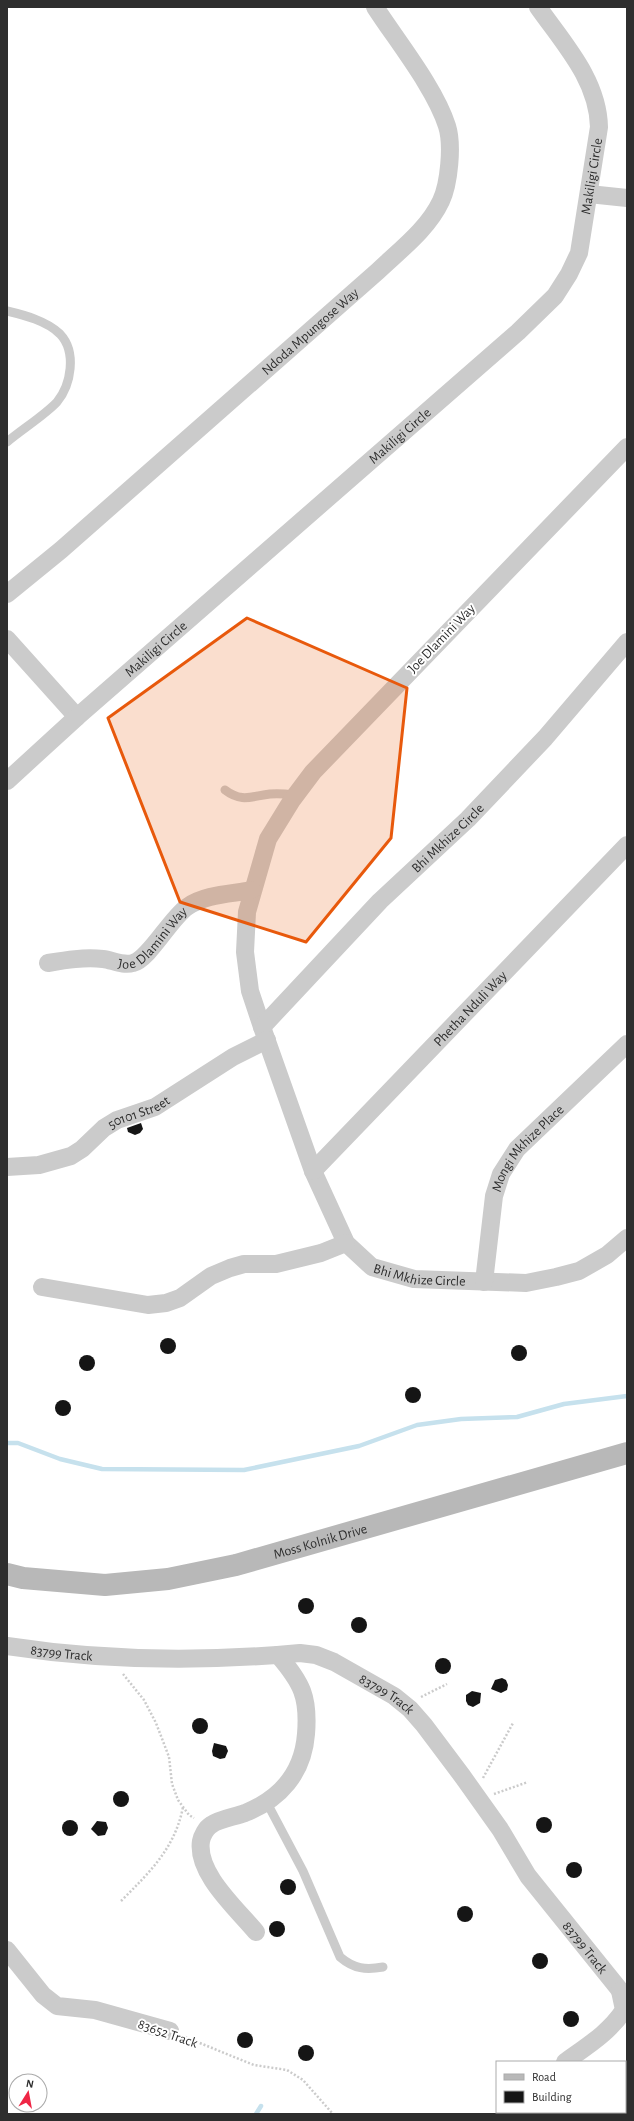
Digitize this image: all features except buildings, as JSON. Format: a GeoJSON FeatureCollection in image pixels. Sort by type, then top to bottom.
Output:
{"type":"FeatureCollection","features":[{"type":"Feature","properties":{"kind":"main road","name":"Moss Kolnik Drive"},"geometry":{"type":"LineString","coordinates":[[7,1574],[23,1578],[105,1585],[168,1579],[236,1565],[627,1453]]}},
{"type":"Feature","properties":{"kind":"street","name":"Ndoda Mpungose Way"},"geometry":{"type":"LineString","coordinates":[[7,594],[61,550],[372,276],[420,231],[432,216],[441,201],[448,173],[450,148],[448,128],[435,99],[375,7]]}},
{"type":"Feature","properties":{"kind":"street","name":"Makiligi Circle"},"geometry":{"type":"LineString","coordinates":[[7,781],[76,717],[501,347],[555,296],[569,274],[579,252],[599,127],[599,110],[584,74],[538,7]]}},
{"type":"Feature","properties":{"kind":"street"},"geometry":{"type":"LineString","coordinates":[[589,194],[627,198]]}},
{"type":"Feature","properties":{"kind":"street","name":"Joe Dlamini Way"},"geometry":{"type":"LineString","coordinates":[[268,839],[296,795],[313,772],[627,447]]}},
{"type":"Feature","properties":{"kind":"street"},"geometry":{"type":"LineString","coordinates":[[7,639],[76,717]]}},
{"type":"Feature","properties":{"kind":"street","name":"Bhi Mkhize Circle"},"geometry":{"type":"LineString","coordinates":[[264,1034],[380,901],[468,819],[545,738],[627,642]]}},
{"type":"Feature","properties":{"kind":"street","name":"Bhi Mkhize Circle"},"geometry":{"type":"LineString","coordinates":[[268,839],[252,890],[247,912],[245,952],[250,992],[313,1171],[346,1243],[372,1268],[414,1279],[526,1283],[556,1278],[579,1271],[607,1255],[627,1238]]}},
{"type":"Feature","properties":{"kind":"street","name":"Phetha Nduli Way"},"geometry":{"type":"LineString","coordinates":[[313,1171],[627,845]]}},
{"type":"Feature","properties":{"kind":"street","name":"Joe Dlamini Way"},"geometry":{"type":"LineString","coordinates":[[48,963],[86,959],[103,959],[128,964],[134,963],[144,956],[173,919],[188,906],[201,900],[252,890]]}},
{"type":"Feature","properties":{"kind":"street","name":"50101 Street"},"geometry":{"type":"LineString","coordinates":[[7,1167],[39,1165],[71,1156],[82,1149],[104,1128],[117,1120],[155,1107],[234,1057],[264,1034]]}},
{"type":"Feature","properties":{"kind":"street","name":"Mongi Mkhize Place"},"geometry":{"type":"LineString","coordinates":[[484,1282],[494,1196],[502,1174],[517,1149],[627,1044]]}},
{"type":"Feature","properties":{"kind":"street"},"geometry":{"type":"LineString","coordinates":[[42,1287],[148,1305],[166,1304],[180,1298],[211,1276],[230,1268],[244,1264],[282,1262],[321,1253],[346,1243]]}},
{"type":"Feature","properties":{"kind":"street","name":"83799 Track"},"geometry":{"type":"LineString","coordinates":[[7,1646],[111,1657],[186,1660],[300,1653],[316,1655],[334,1662],[394,1696],[424,1725],[500,1829],[528,1876],[623,1995]]}},
{"type":"Feature","properties":{"kind":"street"},"geometry":{"type":"LineString","coordinates":[[256,1932],[207,1872],[202,1859],[201,1846],[202,1839],[210,1826],[247,1812],[266,1801],[277,1794],[297,1772],[305,1752],[307,1709],[303,1690],[295,1675],[278,1655]]}},
{"type":"Feature","properties":{"kind":"street","name":"83652 Track"},"geometry":{"type":"LineString","coordinates":[[7,1950],[43,1995],[56,2006],[95,2010],[170,2031]]}},
{"type":"Feature","properties":{"kind":"street"},"geometry":{"type":"LineString","coordinates":[[566,2061],[605,2034],[617,2020],[624,2010],[623,1995]]}},
{"type":"Feature","properties":{"kind":"lane"},"geometry":{"type":"LineString","coordinates":[[7,311],[47,325],[60,335],[67,346],[70,362],[66,389],[56,403],[7,442]]}},
{"type":"Feature","properties":{"kind":"lane"},"geometry":{"type":"LineString","coordinates":[[225,790],[239,798],[248,799],[271,794],[296,795]]}},
{"type":"Feature","properties":{"kind":"lane"},"geometry":{"type":"LineString","coordinates":[[266,1801],[303,1871],[340,1957],[348,1964],[358,1968],[369,1970],[383,1968]]}},
{"type":"Feature","properties":{"kind":"path"},"geometry":{"type":"LineString","coordinates":[[111,1657],[144,1700],[156,1723],[169,1756],[172,1784],[183,1806],[189,1815],[210,1826]]}},
{"type":"Feature","properties":{"kind":"path"},"geometry":{"type":"LineString","coordinates":[[404,1705],[447,1684]]}},
{"type":"Feature","properties":{"kind":"path"},"geometry":{"type":"LineString","coordinates":[[476,1796],[481,1781],[512,1723]]}},
{"type":"Feature","properties":{"kind":"path"},"geometry":{"type":"LineString","coordinates":[[476,1796],[528,1782]]}},
{"type":"Feature","properties":{"kind":"path"},"geometry":{"type":"LineString","coordinates":[[122,1901],[156,1866],[166,1851],[180,1825],[183,1806]]}},
{"type":"Feature","properties":{"kind":"path","name":"83652 Track"},"geometry":{"type":"LineString","coordinates":[[170,2031],[254,2065],[287,2070],[303,2080],[333,2114]]}},
{"type":"Feature","properties":{"kind":"highlighted area"},"geometry":{"type":"Polygon","coordinates":[[[247,618],[407,688],[391,838],[306,942],[180,902],[108,718],[247,618]]]}},
{"type":"Feature","properties":{"kind":"waterway"},"geometry":{"type":"LineString","coordinates":[[7,1443],[18,1443],[60,1459],[102,1469],[244,1470],[359,1446],[417,1425],[461,1419],[517,1417],[564,1404],[627,1396]]}},
{"type":"Feature","properties":{"kind":"waterway"},"geometry":{"type":"LineString","coordinates":[[256,2114],[261,2106]]}}]}
